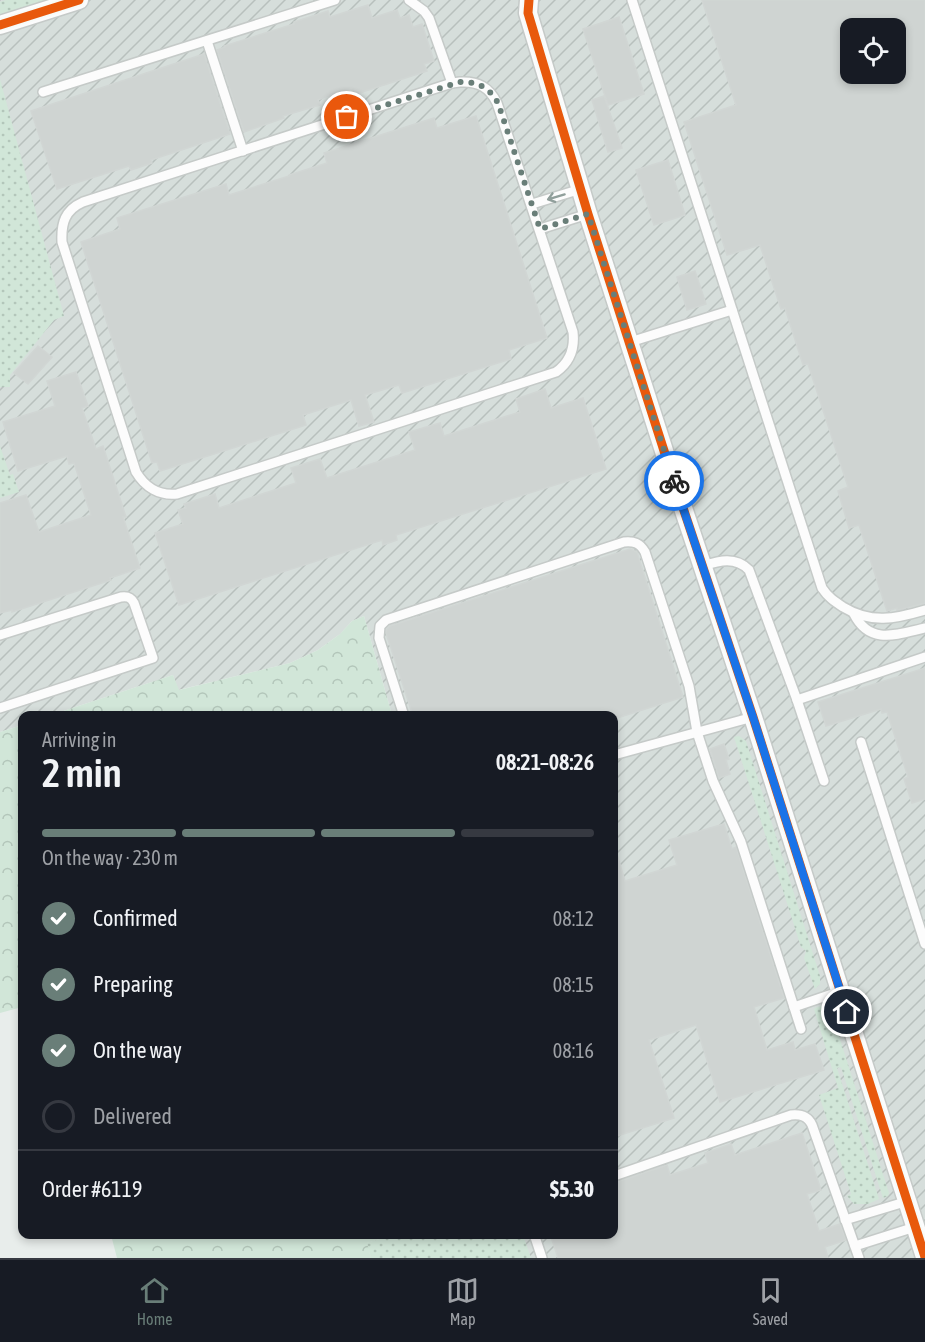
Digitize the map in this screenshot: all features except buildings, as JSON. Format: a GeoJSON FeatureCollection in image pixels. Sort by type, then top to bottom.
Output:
{"type":"FeatureCollection","features":[{"type":"Feature","properties":{"kind":"street"},"geometry":{"type":"LineString","coordinates":[[0,25],[80,0]]}},
{"type":"Feature","properties":{"kind":"street"},"geometry":{"type":"LineString","coordinates":[[524,4],[588,214],[753,717],[925,1257]]}},
{"type":"Feature","properties":{"kind":"lane"},"geometry":{"type":"LineString","coordinates":[[43,92],[335,0]]}},
{"type":"Feature","properties":{"kind":"lane"},"geometry":{"type":"LineString","coordinates":[[409,0],[424,11],[429,18],[452,83]]}},
{"type":"Feature","properties":{"kind":"lane"},"geometry":{"type":"LineString","coordinates":[[632,0],[822,588],[828,596],[854,614],[867,617],[887,619],[925,610]]}},
{"type":"Feature","properties":{"kind":"lane"},"geometry":{"type":"LineString","coordinates":[[207,41],[243,151]]}},
{"type":"Feature","properties":{"kind":"lane"},"geometry":{"type":"LineString","coordinates":[[452,83],[476,83],[483,86],[493,94],[498,103],[573,332],[572,352],[566,363],[556,372],[177,494],[165,494],[145,484],[136,472],[62,242],[63,225],[70,210],[83,202],[452,83]]}},
{"type":"Feature","properties":{"kind":"lane"},"geometry":{"type":"LineString","coordinates":[[532,204],[581,189]]}},
{"type":"Feature","properties":{"kind":"lane"},"geometry":{"type":"LineString","coordinates":[[540,229],[588,214]]}},
{"type":"Feature","properties":{"kind":"lane"},"geometry":{"type":"LineString","coordinates":[[630,342],[732,310]]}},
{"type":"Feature","properties":{"kind":"lane"},"geometry":{"type":"LineString","coordinates":[[402,711],[379,638],[379,630],[383,622],[624,542],[639,544],[645,552],[689,686],[697,732],[713,781],[741,843],[801,1029]]}},
{"type":"Feature","properties":{"kind":"lane"},"geometry":{"type":"LineString","coordinates":[[702,566],[719,561],[731,561],[741,563],[749,570],[824,781]]}},
{"type":"Feature","properties":{"kind":"lane"},"geometry":{"type":"LineString","coordinates":[[0,635],[126,597],[134,603],[153,658],[0,708]]}},
{"type":"Feature","properties":{"kind":"lane"},"geometry":{"type":"LineString","coordinates":[[854,614],[862,626],[884,636],[925,628]]}},
{"type":"Feature","properties":{"kind":"lane"},"geometry":{"type":"LineString","coordinates":[[797,700],[925,657]]}},
{"type":"Feature","properties":{"kind":"lane"},"geometry":{"type":"LineString","coordinates":[[618,754],[753,717]]}},
{"type":"Feature","properties":{"kind":"lane"},"geometry":{"type":"LineString","coordinates":[[861,742],[925,944]]}},
{"type":"Feature","properties":{"kind":"lane"},"geometry":{"type":"LineString","coordinates":[[794,1006],[841,991]]}},
{"type":"Feature","properties":{"kind":"lane"},"geometry":{"type":"LineString","coordinates":[[618,1175],[791,1115],[800,1114],[812,1125],[859,1258]]}},
{"type":"Feature","properties":{"kind":"lane"},"geometry":{"type":"LineString","coordinates":[[845,1220],[908,1201]]}},
{"type":"Feature","properties":{"kind":"lane"},"geometry":{"type":"LineString","coordinates":[[855,1246],[915,1227]]}},
{"type":"Feature","properties":{"kind":"lane"},"geometry":{"type":"LineString","coordinates":[[536,1239],[542,1258]]}},
{"type":"Feature","properties":{"kind":"shaded area"},"geometry":{"type":"Polygon","coordinates":[[[0,0],[925,0],[925,1258],[371,1258],[388,1239],[618,1239],[618,711],[391,711],[364,616],[352,621],[340,634],[318,650],[290,663],[178,690],[173,675],[63,711],[18,711],[18,726],[0,732],[0,0]]]}},
{"type":"Feature","properties":{"kind":"green space"},"geometry":{"type":"Polygon","coordinates":[[[48,0],[0,15],[0,2],[48,0]]]}},
{"type":"Feature","properties":{"kind":"green space"},"geometry":{"type":"Polygon","coordinates":[[[0,79],[64,316],[54,320],[10,375],[10,387],[0,387],[0,79]]]}},
{"type":"Feature","properties":{"kind":"green space"},"geometry":{"type":"Polygon","coordinates":[[[0,446],[10,475],[13,474],[19,492],[0,498],[0,446]]]}},
{"type":"Feature","properties":{"kind":"green space"},"geometry":{"type":"Polygon","coordinates":[[[364,616],[391,711],[63,711],[173,675],[179,690],[290,663],[318,650],[340,634],[352,621],[364,616]]]}},
{"type":"Feature","properties":{"kind":"green space"},"geometry":{"type":"Polygon","coordinates":[[[18,726],[18,1008],[0,1013],[0,732],[18,726]]]}},
{"type":"Feature","properties":{"kind":"green space"},"geometry":{"type":"Polygon","coordinates":[[[739,736],[746,741],[820,976],[820,984],[815,989],[804,958],[806,951],[801,947],[734,737],[739,736]]]}},
{"type":"Feature","properties":{"kind":"green space"},"geometry":{"type":"Polygon","coordinates":[[[823,1006],[831,1011],[889,1193],[883,1198],[841,1067],[837,1068],[879,1199],[868,1204],[854,1204],[847,1196],[851,1194],[819,1095],[838,1088],[814,1009],[823,1006]]]}},
{"type":"Feature","properties":{"kind":"green space"},"geometry":{"type":"Polygon","coordinates":[[[112,1239],[380,1239],[367,1243],[371,1258],[117,1258],[112,1239]]]}},
{"type":"Feature","properties":{"kind":"green space"},"geometry":{"type":"Polygon","coordinates":[[[379,1239],[524,1239],[531,1258],[371,1258],[366,1243],[379,1239]]]}},
{"type":"Feature","properties":{"kind":"cycle path"},"geometry":{"type":"LineString","coordinates":[[0,25],[79,0]]}},
{"type":"Feature","properties":{"kind":"cycle path"},"geometry":{"type":"LineString","coordinates":[[529,0],[528,13],[588,214],[753,717],[925,1257]]}},
{"type":"Feature","properties":{"kind":"way so far"},"geometry":{"type":"LineString","coordinates":[[347,117],[452,83],[476,83],[493,94],[540,229],[588,214],[674,481]]}},
{"type":"Feature","properties":{"kind":"route"},"geometry":{"type":"LineString","coordinates":[[674,481],[753,717],[847,1012]]}}]}
